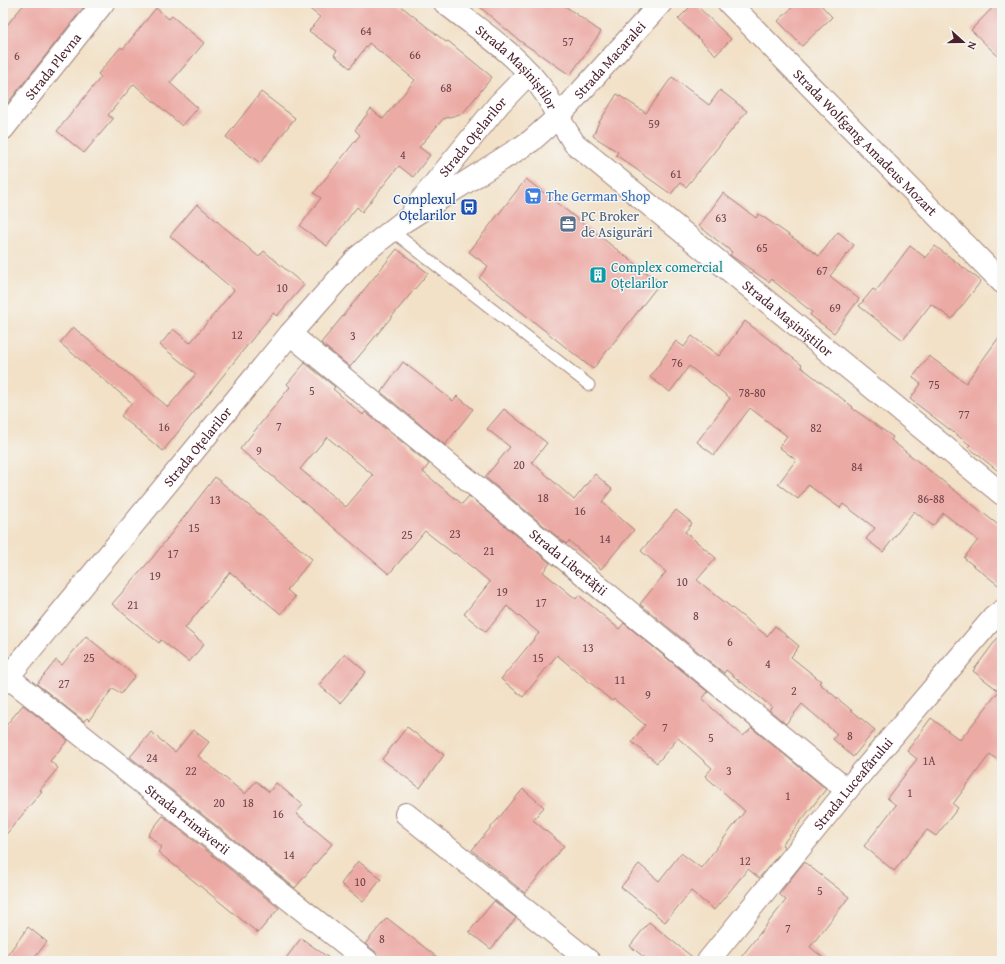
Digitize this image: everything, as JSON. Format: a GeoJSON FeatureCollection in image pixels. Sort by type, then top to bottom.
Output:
{"type":"FeatureCollection","features":[{"type":"Feature","properties":{"kind":"street","name":"Strada Plevna"},"geometry":{"type":"LineString","coordinates":[[3,129],[103,3]]}},
{"type":"Feature","properties":{"kind":"street","name":"Strada Mașiniștilor"},"geometry":{"type":"LineString","coordinates":[[445,3],[529,73],[545,93],[574,143],[1002,494]]}},
{"type":"Feature","properties":{"kind":"street","name":"Strada Macaralei"},"geometry":{"type":"LineString","coordinates":[[558,117],[661,3]]}},
{"type":"Feature","properties":{"kind":"street","name":"Strada Wolfgang Amadeus Mozart"},"geometry":{"type":"LineString","coordinates":[[729,3],[1002,282]]}},
{"type":"Feature","properties":{"kind":"street","name":"Strada Oțelarilor"},"geometry":{"type":"LineString","coordinates":[[397,226],[499,104],[529,73]]}},
{"type":"Feature","properties":{"kind":"street","name":"Strada Oțelarilor"},"geometry":{"type":"LineString","coordinates":[[5,680],[290,334],[358,257],[397,226],[531,141],[558,117]]}},
{"type":"Feature","properties":{"kind":"street","name":"Strada Libertății"},"geometry":{"type":"LineString","coordinates":[[290,334],[847,790]]}},
{"type":"Feature","properties":{"kind":"street","name":"Strada Luceafărului"},"geometry":{"type":"LineString","coordinates":[[708,961],[847,790],[993,618],[1002,612]]}},
{"type":"Feature","properties":{"kind":"street","name":"Strada Primăverii"},"geometry":{"type":"LineString","coordinates":[[5,680],[367,961]]}},
{"type":"Feature","properties":{"kind":"street"},"geometry":{"type":"LineString","coordinates":[[406,814],[589,961]]}},
{"type":"Feature","properties":{"kind":"lane"},"geometry":{"type":"LineString","coordinates":[[397,226],[589,384]]}},
{"type":"Feature","properties":{"kind":"building"},"geometry":{"type":"Polygon","coordinates":[[[25,3],[87,3],[3,109],[3,30],[25,3]]]}},
{"type":"Feature","properties":{"kind":"building"},"geometry":{"type":"Polygon","coordinates":[[[302,3],[397,3],[446,42],[448,41],[492,77],[463,113],[443,119],[419,147],[430,155],[413,177],[399,166],[362,212],[357,207],[327,246],[300,226],[321,198],[314,193],[360,135],[355,130],[371,109],[383,119],[415,80],[369,43],[350,68],[334,55],[337,51],[309,31],[320,17],[302,3]]]}},
{"type":"Feature","properties":{"kind":"building"},"geometry":{"type":"Polygon","coordinates":[[[475,3],[561,3],[601,32],[570,75],[520,41],[475,3]]]}},
{"type":"Feature","properties":{"kind":"building"},"geometry":{"type":"Polygon","coordinates":[[[694,3],[731,39],[716,55],[678,19],[694,3]]]}},
{"type":"Feature","properties":{"kind":"building"},"geometry":{"type":"Polygon","coordinates":[[[797,3],[819,3],[832,17],[802,46],[778,21],[797,3]]]}},
{"type":"Feature","properties":{"kind":"building"},"geometry":{"type":"Polygon","coordinates":[[[997,3],[1002,3],[1002,60],[971,30],[997,3]]]}},
{"type":"Feature","properties":{"kind":"building"},"geometry":{"type":"Polygon","coordinates":[[[156,8],[169,19],[172,16],[204,43],[170,83],[198,108],[182,126],[134,84],[108,115],[113,119],[84,153],[57,131],[101,77],[98,74],[121,47],[123,49],[156,8]]]}},
{"type":"Feature","properties":{"kind":"building"},"geometry":{"type":"Polygon","coordinates":[[[672,77],[709,105],[720,90],[747,111],[686,187],[680,183],[671,194],[616,155],[618,152],[593,136],[598,124],[617,94],[646,113],[672,77]]]}},
{"type":"Feature","properties":{"kind":"building"},"geometry":{"type":"Polygon","coordinates":[[[261,92],[295,118],[260,163],[226,137],[261,92]]]}},
{"type":"Feature","properties":{"kind":"building","name":"Complex comercial Oțelarilor"},"geometry":{"type":"Polygon","coordinates":[[[526,179],[660,283],[593,369],[479,278],[488,266],[469,252],[526,179]]]}},
{"type":"Feature","properties":{"kind":"building"},"geometry":{"type":"Polygon","coordinates":[[[723,193],[756,218],[759,214],[819,256],[838,232],[854,245],[830,276],[859,299],[834,333],[810,315],[812,312],[771,279],[769,282],[730,255],[732,252],[699,226],[723,193]]]}},
{"type":"Feature","properties":{"kind":"building"},"geometry":{"type":"Polygon","coordinates":[[[197,204],[259,257],[264,251],[304,285],[277,316],[273,313],[163,451],[121,416],[132,403],[60,343],[73,327],[168,407],[196,374],[160,345],[173,329],[190,343],[234,290],[170,236],[197,204]]]}},
{"type":"Feature","properties":{"kind":"building"},"geometry":{"type":"Polygon","coordinates":[[[910,246],[926,258],[935,246],[981,281],[952,319],[931,304],[903,340],[859,306],[873,289],[876,291],[910,246]]]}},
{"type":"Feature","properties":{"kind":"building"},"geometry":{"type":"Polygon","coordinates":[[[397,249],[428,273],[350,367],[321,343],[397,249]]]}},
{"type":"Feature","properties":{"kind":"building"},"geometry":{"type":"Polygon","coordinates":[[[745,321],[802,365],[801,367],[853,407],[852,408],[893,437],[891,440],[1002,528],[1002,588],[964,558],[978,540],[943,513],[933,526],[914,511],[883,552],[866,539],[875,528],[843,504],[840,508],[808,485],[798,499],[778,484],[796,460],[779,447],[787,436],[750,408],[714,455],[697,442],[730,398],[689,366],[670,392],[650,377],[676,341],[684,347],[692,336],[719,356],[745,321]]]}},
{"type":"Feature","properties":{"kind":"building"},"geometry":{"type":"Polygon","coordinates":[[[1002,333],[1002,474],[968,447],[970,445],[910,399],[921,384],[913,377],[929,356],[966,383],[1002,333]]]}},
{"type":"Feature","properties":{"kind":"building"},"geometry":{"type":"Polygon","coordinates":[[[403,362],[453,401],[457,396],[473,409],[445,445],[381,392],[403,362]]]}},
{"type":"Feature","properties":{"kind":"building"},"geometry":{"type":"Polygon","coordinates":[[[305,363],[335,387],[333,389],[363,415],[365,412],[429,464],[423,472],[462,504],[469,496],[550,563],[543,572],[576,599],[579,595],[619,629],[624,623],[708,692],[702,699],[743,736],[752,728],[826,789],[782,845],[785,847],[759,878],[748,869],[714,910],[691,891],[665,922],[621,887],[639,864],[659,881],[681,853],[701,868],[745,811],[705,776],[712,768],[678,738],[657,763],[632,742],[645,725],[614,699],[612,701],[557,655],[523,697],[501,679],[539,633],[507,606],[486,632],[464,614],[490,582],[455,553],[454,554],[425,531],[389,574],[240,449],[290,387],[287,384],[305,363]],[[327,437],[300,469],[346,507],[373,475],[327,437]]]}},
{"type":"Feature","properties":{"kind":"building"},"geometry":{"type":"Polygon","coordinates":[[[504,409],[547,443],[532,462],[574,500],[595,474],[612,489],[602,502],[634,530],[601,569],[569,541],[566,544],[485,477],[510,447],[487,429],[504,409]]]}},
{"type":"Feature","properties":{"kind":"building"},"geometry":{"type":"Polygon","coordinates":[[[215,477],[312,559],[287,590],[295,597],[281,614],[230,572],[185,628],[204,644],[189,662],[161,640],[159,643],[112,604],[153,557],[215,477]]]}},
{"type":"Feature","properties":{"kind":"building"},"geometry":{"type":"Polygon","coordinates":[[[676,510],[692,523],[685,532],[716,558],[697,580],[767,636],[775,626],[799,646],[791,657],[821,681],[819,683],[875,730],[853,757],[833,739],[837,734],[802,704],[786,724],[769,710],[772,707],[726,670],[724,673],[640,604],[666,572],[641,551],[676,510]]]}},
{"type":"Feature","properties":{"kind":"building"},"geometry":{"type":"Polygon","coordinates":[[[1002,632],[1002,764],[990,754],[953,804],[958,808],[936,836],[927,830],[894,871],[864,846],[896,805],[887,798],[917,759],[907,751],[931,718],[960,740],[999,691],[973,671],[1002,632]]]}},
{"type":"Feature","properties":{"kind":"building"},"geometry":{"type":"Polygon","coordinates":[[[86,636],[135,676],[121,694],[113,688],[89,720],[87,718],[84,721],[37,684],[56,660],[62,665],[86,636]]]}},
{"type":"Feature","properties":{"kind":"building"},"geometry":{"type":"Polygon","coordinates":[[[345,654],[366,672],[340,703],[319,685],[345,654]]]}},
{"type":"Feature","properties":{"kind":"building"},"geometry":{"type":"Polygon","coordinates":[[[23,705],[68,740],[50,761],[58,768],[40,790],[42,791],[3,838],[3,729],[23,705]]]}},
{"type":"Feature","properties":{"kind":"building"},"geometry":{"type":"Polygon","coordinates":[[[407,727],[444,755],[420,788],[382,759],[407,727]]]}},
{"type":"Feature","properties":{"kind":"building"},"geometry":{"type":"Polygon","coordinates":[[[193,730],[209,742],[198,756],[245,794],[256,781],[269,792],[276,783],[303,805],[296,813],[332,844],[295,888],[130,757],[151,732],[175,752],[193,730]]]}},
{"type":"Feature","properties":{"kind":"building"},"geometry":{"type":"Polygon","coordinates":[[[523,789],[544,807],[533,820],[564,846],[525,893],[472,850],[523,789]]]}},
{"type":"Feature","properties":{"kind":"building"},"geometry":{"type":"Polygon","coordinates":[[[163,816],[279,908],[258,933],[158,852],[162,847],[148,835],[163,816]]]}},
{"type":"Feature","properties":{"kind":"building"},"geometry":{"type":"Polygon","coordinates":[[[358,861],[381,879],[363,902],[341,884],[358,861]]]}},
{"type":"Feature","properties":{"kind":"building"},"geometry":{"type":"Polygon","coordinates":[[[804,862],[849,897],[810,947],[827,961],[738,961],[786,900],[779,894],[804,862]]]}},
{"type":"Feature","properties":{"kind":"building"},"geometry":{"type":"Polygon","coordinates":[[[494,901],[516,918],[491,949],[469,932],[494,901]]]}},
{"type":"Feature","properties":{"kind":"building"},"geometry":{"type":"Polygon","coordinates":[[[387,918],[442,961],[379,961],[375,951],[365,944],[387,918]]]}},
{"type":"Feature","properties":{"kind":"building"},"geometry":{"type":"Polygon","coordinates":[[[649,922],[696,961],[649,961],[630,946],[649,922]]]}},
{"type":"Feature","properties":{"kind":"building"},"geometry":{"type":"Polygon","coordinates":[[[28,927],[47,942],[32,961],[3,961],[28,927]]]}},
{"type":"Feature","properties":{"kind":"building"},"geometry":{"type":"Polygon","coordinates":[[[301,938],[333,961],[284,961],[301,938]]]}},
{"type":"Feature","properties":{"kind":"place","name":"The German Shop"},"geometry":{"type":"Point","coordinates":[533,196]}},
{"type":"Feature","properties":{"kind":"place","name":"Complexul Oțelarilor"},"geometry":{"type":"Point","coordinates":[469,207]}},
{"type":"Feature","properties":{"kind":"place","name":"PC Broker de Asigurări"},"geometry":{"type":"Point","coordinates":[568,224]}},
{"type":"Feature","properties":{"kind":"place","name":"Complex comercial Oțelarilor"},"geometry":{"type":"Point","coordinates":[598,275]}}]}
